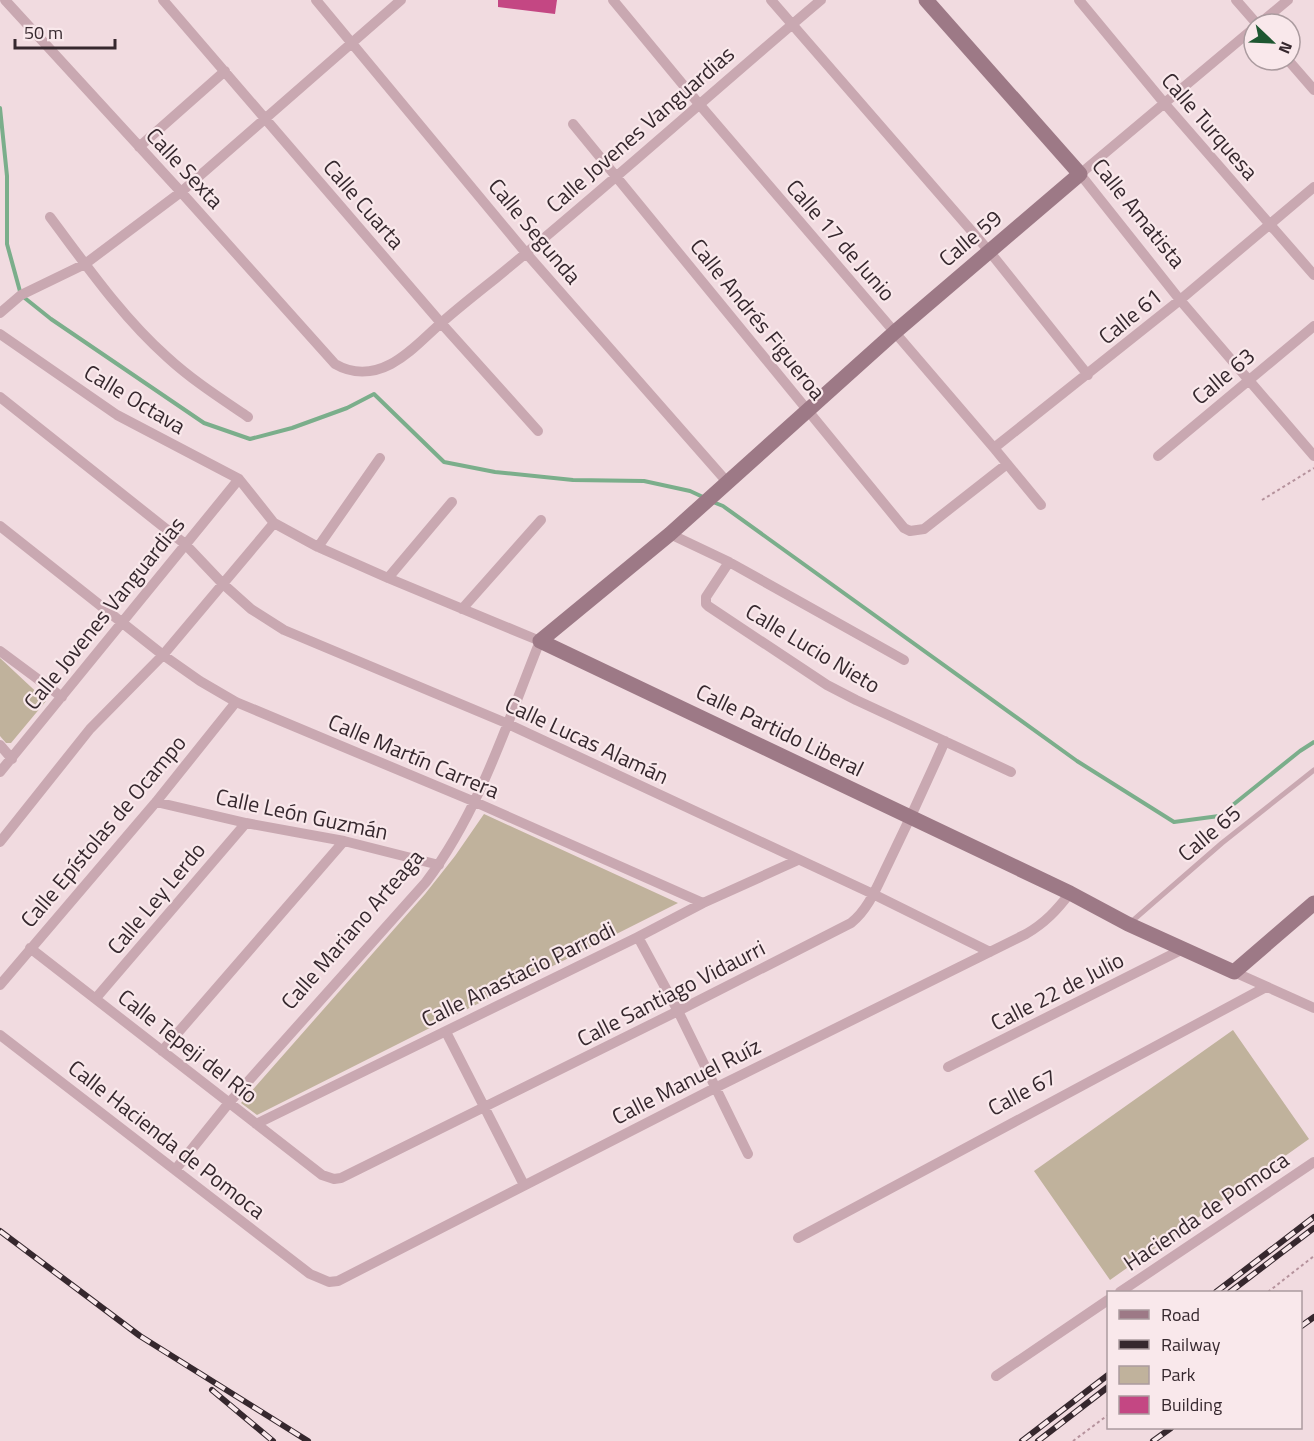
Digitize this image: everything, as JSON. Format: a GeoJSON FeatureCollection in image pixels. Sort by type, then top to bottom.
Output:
{"type":"FeatureCollection","features":[{"type":"Feature","properties":{"kind":"street","name":"Calle Sexta"},"geometry":{"type":"LineString","coordinates":[[5,0],[335,364]]}},
{"type":"Feature","properties":{"kind":"street","name":"Calle Cuarta"},"geometry":{"type":"LineString","coordinates":[[163,0],[441,323],[538,431]]}},
{"type":"Feature","properties":{"kind":"street","name":"Calle Segunda"},"geometry":{"type":"LineString","coordinates":[[316,0],[526,253],[725,487]]}},
{"type":"Feature","properties":{"kind":"street"},"geometry":{"type":"LineString","coordinates":[[0,314],[21,295],[86,264],[181,192],[401,0]]}},
{"type":"Feature","properties":{"kind":"street","name":"Calle 17 de Junio"},"geometry":{"type":"LineString","coordinates":[[613,0],[1041,505]]}},
{"type":"Feature","properties":{"kind":"street"},"geometry":{"type":"LineString","coordinates":[[771,0],[989,251],[1088,375]]}},
{"type":"Feature","properties":{"kind":"street","name":"Calle Jovenes Vanguardias"},"geometry":{"type":"LineString","coordinates":[[335,364],[355,372],[389,365],[408,354],[441,323],[821,0]]}},
{"type":"Feature","properties":{"kind":"street","name":"Calle Amatista"},"geometry":{"type":"LineString","coordinates":[[926,0],[1080,174],[1180,300],[1314,456]]}},
{"type":"Feature","properties":{"kind":"street","name":"Calle Turquesa"},"geometry":{"type":"LineString","coordinates":[[1079,0],[1165,104],[1314,275]]}},
{"type":"Feature","properties":{"kind":"street"},"geometry":{"type":"LineString","coordinates":[[1236,0],[1247,12]]}},
{"type":"Feature","properties":{"kind":"street"},"geometry":{"type":"LineString","coordinates":[[1273,12],[1288,0]]}},
{"type":"Feature","properties":{"kind":"street","name":"Calle 59"},"geometry":{"type":"LineString","coordinates":[[725,487],[894,332],[1242,38]]}},
{"type":"Feature","properties":{"kind":"street"},"geometry":{"type":"LineString","coordinates":[[139,147],[225,71]]}},
{"type":"Feature","properties":{"kind":"street"},"geometry":{"type":"LineString","coordinates":[[1298,72],[1314,90]]}},
{"type":"Feature","properties":{"kind":"street","name":"Calle Andrés Figueroa"},"geometry":{"type":"LineString","coordinates":[[573,124],[904,528],[917,531],[924,529],[1007,464]]}},
{"type":"Feature","properties":{"kind":"street","name":"Calle 61"},"geometry":{"type":"LineString","coordinates":[[994,448],[1180,300],[1314,187]]}},
{"type":"Feature","properties":{"kind":"street"},"geometry":{"type":"LineString","coordinates":[[50,217],[122,310],[166,357],[205,389],[248,417]]}},
{"type":"Feature","properties":{"kind":"street","name":"Calle 63"},"geometry":{"type":"LineString","coordinates":[[1158,456],[1314,326]]}},
{"type":"Feature","properties":{"kind":"street","name":"Calle Octava"},"geometry":{"type":"LineString","coordinates":[[0,334],[117,415],[239,479]]}},
{"type":"Feature","properties":{"kind":"street","name":"Calle Lucas Alamán"},"geometry":{"type":"LineString","coordinates":[[0,398],[185,544],[222,583],[251,609],[284,630],[506,723],[873,894],[990,952]]}},
{"type":"Feature","properties":{"kind":"street"},"geometry":{"type":"LineString","coordinates":[[318,547],[380,459]]}},
{"type":"Feature","properties":{"kind":"street","name":"Calle Jovenes Vanguardias"},"geometry":{"type":"LineString","coordinates":[[0,772],[239,479]]}},
{"type":"Feature","properties":{"kind":"street","name":"Calle Partido Liberal"},"geometry":{"type":"LineString","coordinates":[[239,479],[274,523],[318,547],[540,641],[1070,893],[1128,924],[1314,1008]]}},
{"type":"Feature","properties":{"kind":"street","name":"Calle Mariano Arteaga"},"geometry":{"type":"LineString","coordinates":[[175,1170],[228,1104],[439,865],[475,802],[540,641],[725,487]]}},
{"type":"Feature","properties":{"kind":"street"},"geometry":{"type":"LineString","coordinates":[[388,578],[452,502]]}},
{"type":"Feature","properties":{"kind":"street"},"geometry":{"type":"LineString","coordinates":[[462,609],[541,520]]}},
{"type":"Feature","properties":{"kind":"street"},"geometry":{"type":"LineString","coordinates":[[0,842],[90,729],[163,655],[274,523]]}},
{"type":"Feature","properties":{"kind":"street","name":"Calle Martín Carrera"},"geometry":{"type":"LineString","coordinates":[[0,526],[163,655],[200,681],[236,702],[475,802],[703,903]]}},
{"type":"Feature","properties":{"kind":"street","name":"Calle Lucio Nieto"},"geometry":{"type":"LineString","coordinates":[[670,534],[729,562],[904,660]]}},
{"type":"Feature","properties":{"kind":"street","name":"Calle Lucio Nieto"},"geometry":{"type":"LineString","coordinates":[[729,562],[706,597],[706,604],[827,685],[1011,772]]}},
{"type":"Feature","properties":{"kind":"street"},"geometry":{"type":"LineString","coordinates":[[0,651],[62,697]]}},
{"type":"Feature","properties":{"kind":"street","name":"Calle Epístolas de Ocampo"},"geometry":{"type":"LineString","coordinates":[[0,985],[156,802],[236,702]]}},
{"type":"Feature","properties":{"kind":"street","name":"Calle Santiago Vidaurri"},"geometry":{"type":"LineString","coordinates":[[322,1175],[334,1179],[341,1178],[839,930],[857,918],[873,894],[911,818],[945,741]]}},
{"type":"Feature","properties":{"kind":"street"},"geometry":{"type":"LineString","coordinates":[[0,745],[12,759]]}},
{"type":"Feature","properties":{"kind":"street","name":"Calle León Guzmán"},"geometry":{"type":"LineString","coordinates":[[156,802],[246,823],[344,841],[439,865]]}},
{"type":"Feature","properties":{"kind":"street","name":"Calle Ley Lerdo"},"geometry":{"type":"LineString","coordinates":[[96,998],[246,823]]}},
{"type":"Feature","properties":{"kind":"street"},"geometry":{"type":"LineString","coordinates":[[162,1051],[344,841]]}},
{"type":"Feature","properties":{"kind":"street","name":"Calle Anastacio Parrodi"},"geometry":{"type":"LineString","coordinates":[[256,1124],[703,903],[798,860]]}},
{"type":"Feature","properties":{"kind":"street","name":"Calle Manuel Ruíz"},"geometry":{"type":"LineString","coordinates":[[310,1274],[329,1282],[338,1281],[715,1088],[1041,925],[1070,893]]}},
{"type":"Feature","properties":{"kind":"street"},"geometry":{"type":"LineString","coordinates":[[1234,972],[1314,903]]}},
{"type":"Feature","properties":{"kind":"street"},"geometry":{"type":"LineString","coordinates":[[638,937],[678,1011],[748,1154]]}},
{"type":"Feature","properties":{"kind":"street","name":"Calle Tepeji del Río"},"geometry":{"type":"LineString","coordinates":[[30,948],[322,1175]]}},
{"type":"Feature","properties":{"kind":"street","name":"Calle 22 de Julio"},"geometry":{"type":"LineString","coordinates":[[948,1067],[1183,949]]}},
{"type":"Feature","properties":{"kind":"street","name":"Calle 67"},"geometry":{"type":"LineString","coordinates":[[798,1238],[1266,987]]}},
{"type":"Feature","properties":{"kind":"street"},"geometry":{"type":"LineString","coordinates":[[446,1032],[524,1185]]}},
{"type":"Feature","properties":{"kind":"street","name":"Calle Hacienda de Pomoca"},"geometry":{"type":"LineString","coordinates":[[0,1035],[310,1274]]}},
{"type":"Feature","properties":{"kind":"street","name":"Hacienda de Pomoca"},"geometry":{"type":"LineString","coordinates":[[1123,1291],[1314,1162]]}},
{"type":"Feature","properties":{"kind":"street"},"geometry":{"type":"LineString","coordinates":[[996,1376],[1107,1301]]}},
{"type":"Feature","properties":{"kind":"lane","name":"Calle 65"},"geometry":{"type":"LineString","coordinates":[[1128,924],[1222,843],[1314,770]]}},
{"type":"Feature","properties":{"kind":"path"},"geometry":{"type":"LineString","coordinates":[[1262,500],[1314,468]]}},
{"type":"Feature","properties":{"kind":"path"},"geometry":{"type":"LineString","coordinates":[[1270,1291],[1314,1256]]}},
{"type":"Feature","properties":{"kind":"path"},"geometry":{"type":"LineString","coordinates":[[1073,1441],[1107,1415]]}},
{"type":"Feature","properties":{"kind":"green space"},"geometry":{"type":"Polygon","coordinates":[[[0,658],[46,701],[11,743],[6,743],[0,736],[0,658]]]}},
{"type":"Feature","properties":{"kind":"green space"},"geometry":{"type":"Polygon","coordinates":[[[484,814],[678,903],[257,1115],[241,1103],[425,894],[484,814]]]}},
{"type":"Feature","properties":{"kind":"green space"},"geometry":{"type":"Polygon","coordinates":[[[1233,1030],[1309,1139],[1110,1280],[1034,1171],[1233,1030]]]}},
{"type":"Feature","properties":{"kind":"building"},"geometry":{"type":"Polygon","coordinates":[[[498,0],[557,0],[555,14],[498,7],[498,0]]]}},
{"type":"Feature","properties":{"kind":"waterway"},"geometry":{"type":"LineString","coordinates":[[0,108],[7,176],[7,244],[21,295],[51,319],[204,423],[250,439],[292,428],[347,408],[374,394],[444,462],[495,472],[573,480],[644,481],[690,491],[703,497]]}},
{"type":"Feature","properties":{"kind":"waterway"},"geometry":{"type":"LineString","coordinates":[[713,502],[723,506],[1077,761],[1174,822],[1219,816],[1314,742]]}},
{"type":"Feature","properties":{"kind":"railway"},"geometry":{"type":"LineString","coordinates":[[1217,1291],[1314,1217]]}},
{"type":"Feature","properties":{"kind":"railway"},"geometry":{"type":"LineString","coordinates":[[1231,1291],[1314,1228]]}},
{"type":"Feature","properties":{"kind":"railway"},"geometry":{"type":"LineString","coordinates":[[0,1231],[140,1336],[308,1441]]}},
{"type":"Feature","properties":{"kind":"railway"},"geometry":{"type":"LineString","coordinates":[[1302,1326],[1314,1317]]}},
{"type":"Feature","properties":{"kind":"railway"},"geometry":{"type":"LineString","coordinates":[[1022,1441],[1107,1376]]}},
{"type":"Feature","properties":{"kind":"railway"},"geometry":{"type":"LineString","coordinates":[[1038,1441],[1107,1388]]}},
{"type":"Feature","properties":{"kind":"railway"},"geometry":{"type":"LineString","coordinates":[[212,1390],[273,1441]]}},
{"type":"Feature","properties":{"kind":"railway"},"geometry":{"type":"LineString","coordinates":[[1153,1441],[1170,1429]]}}]}
